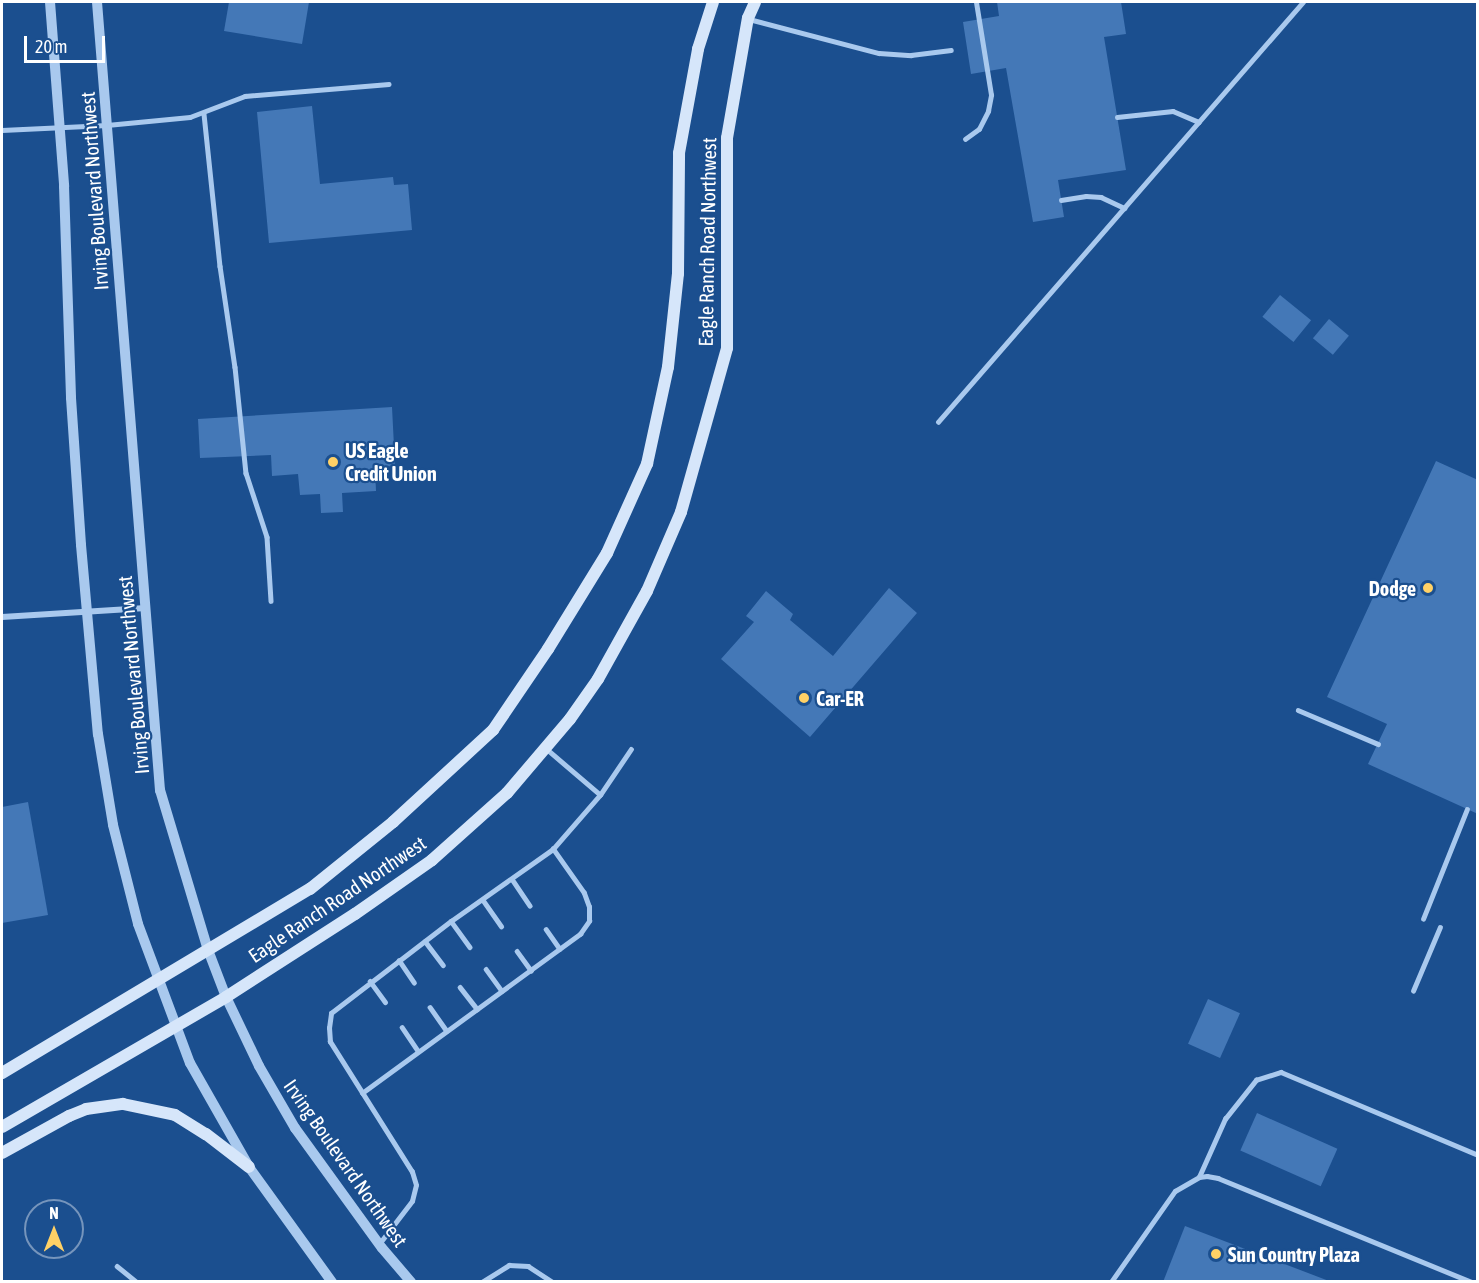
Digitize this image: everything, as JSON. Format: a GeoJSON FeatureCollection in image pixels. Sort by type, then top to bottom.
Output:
{"type":"FeatureCollection","features":[{"type":"Feature","properties":{"kind":"main road","name":"Eagle Ranch Road Northwest"},"geometry":{"type":"LineString","coordinates":[[2,1073],[310,889],[393,822],[494,730],[548,649],[607,553],[647,464],[668,367],[678,274],[679,153],[698,49],[712,2]]}},
{"type":"Feature","properties":{"kind":"main road","name":"Eagle Ranch Road Northwest"},"geometry":{"type":"LineString","coordinates":[[2,1127],[174,1025],[226,997],[432,860],[507,793],[546,749],[598,679],[647,591],[681,512],[727,348],[727,138],[748,18],[755,2]]}},
{"type":"Feature","properties":{"kind":"main road"},"geometry":{"type":"LineString","coordinates":[[2,1153],[69,1116],[95,1107],[123,1104],[175,1115],[206,1134],[249,1167]]}},
{"type":"Feature","properties":{"kind":"street","name":"Irving Boulevard Northwest"},"geometry":{"type":"LineString","coordinates":[[51,2],[60,125],[74,437],[86,611],[97,723],[109,803],[138,924],[174,1025],[195,1072],[249,1167],[332,1281]]}},
{"type":"Feature","properties":{"kind":"street","name":"Irving Boulevard Northwest"},"geometry":{"type":"LineString","coordinates":[[97,2],[160,790],[208,950],[226,997],[259,1066],[295,1128],[379,1244],[411,1281]]}},
{"type":"Feature","properties":{"kind":"street"},"geometry":{"type":"LineString","coordinates":[[2,617],[146,608]]}},
{"type":"Feature","properties":{"kind":"lane"},"geometry":{"type":"LineString","coordinates":[[965,139],[979,129],[988,111],[991,95],[976,2]]}},
{"type":"Feature","properties":{"kind":"lane"},"geometry":{"type":"LineString","coordinates":[[938,423],[1303,2]]}},
{"type":"Feature","properties":{"kind":"lane"},"geometry":{"type":"LineString","coordinates":[[748,18],[879,53],[911,55],[951,50]]}},
{"type":"Feature","properties":{"kind":"lane"},"geometry":{"type":"LineString","coordinates":[[2,130],[60,125],[107,125],[204,114],[244,96],[388,84]]}},
{"type":"Feature","properties":{"kind":"lane"},"geometry":{"type":"LineString","coordinates":[[1117,117],[1173,111],[1199,122]]}},
{"type":"Feature","properties":{"kind":"lane"},"geometry":{"type":"LineString","coordinates":[[204,114],[246,473],[267,537],[271,601]]}},
{"type":"Feature","properties":{"kind":"lane"},"geometry":{"type":"LineString","coordinates":[[1061,200],[1086,196],[1101,197],[1125,208]]}},
{"type":"Feature","properties":{"kind":"lane"},"geometry":{"type":"LineString","coordinates":[[1298,710],[1378,744]]}},
{"type":"Feature","properties":{"kind":"lane"},"geometry":{"type":"LineString","coordinates":[[546,749],[600,795]]}},
{"type":"Feature","properties":{"kind":"lane"},"geometry":{"type":"LineString","coordinates":[[379,1244],[412,1201],[416,1185],[412,1172],[330,1042],[328,1028],[332,1013],[370,981],[553,849],[600,795],[631,749]]}},
{"type":"Feature","properties":{"kind":"lane"},"geometry":{"type":"LineString","coordinates":[[1423,919],[1467,809]]}},
{"type":"Feature","properties":{"kind":"lane"},"geometry":{"type":"LineString","coordinates":[[362,1093],[580,934],[589,921],[589,907],[584,893],[553,849]]}},
{"type":"Feature","properties":{"kind":"lane"},"geometry":{"type":"LineString","coordinates":[[512,879],[530,906]]}},
{"type":"Feature","properties":{"kind":"lane"},"geometry":{"type":"LineString","coordinates":[[483,900],[501,926]]}},
{"type":"Feature","properties":{"kind":"lane"},"geometry":{"type":"LineString","coordinates":[[451,921],[470,947]]}},
{"type":"Feature","properties":{"kind":"lane"},"geometry":{"type":"LineString","coordinates":[[1413,991],[1440,927]]}},
{"type":"Feature","properties":{"kind":"lane"},"geometry":{"type":"LineString","coordinates":[[546,929],[560,949]]}},
{"type":"Feature","properties":{"kind":"lane"},"geometry":{"type":"LineString","coordinates":[[425,941],[443,965]]}},
{"type":"Feature","properties":{"kind":"lane"},"geometry":{"type":"LineString","coordinates":[[517,951],[531,970]]}},
{"type":"Feature","properties":{"kind":"lane"},"geometry":{"type":"LineString","coordinates":[[399,960],[414,982]]}},
{"type":"Feature","properties":{"kind":"lane"},"geometry":{"type":"LineString","coordinates":[[486,969],[502,991]]}},
{"type":"Feature","properties":{"kind":"lane"},"geometry":{"type":"LineString","coordinates":[[370,981],[385,1002]]}},
{"type":"Feature","properties":{"kind":"lane"},"geometry":{"type":"LineString","coordinates":[[460,987],[477,1009]]}},
{"type":"Feature","properties":{"kind":"lane"},"geometry":{"type":"LineString","coordinates":[[430,1007],[447,1031]]}},
{"type":"Feature","properties":{"kind":"lane"},"geometry":{"type":"LineString","coordinates":[[402,1027],[418,1052]]}},
{"type":"Feature","properties":{"kind":"lane"},"geometry":{"type":"LineString","coordinates":[[1199,1177],[1225,1119],[1257,1080],[1281,1072],[1478,1155]]}},
{"type":"Feature","properties":{"kind":"lane"},"geometry":{"type":"LineString","coordinates":[[1111,1281],[1175,1191],[1199,1177],[1218,1178],[1471,1281]]}},
{"type":"Feature","properties":{"kind":"lane"},"geometry":{"type":"LineString","coordinates":[[482,1281],[509,1265],[528,1266],[553,1281]]}},
{"type":"Feature","properties":{"kind":"lane"},"geometry":{"type":"LineString","coordinates":[[117,1266],[137,1281]]}},
{"type":"Feature","properties":{"kind":"building"},"geometry":{"type":"Polygon","coordinates":[[[229,2],[309,2],[302,44],[224,31],[229,2]]]}},
{"type":"Feature","properties":{"kind":"building"},"geometry":{"type":"Polygon","coordinates":[[[997,2],[1121,2],[1126,34],[1104,37],[1126,170],[1058,180],[1064,217],[1033,222],[1006,68],[971,74],[963,22],[999,16],[997,2]]]}},
{"type":"Feature","properties":{"kind":"building"},"geometry":{"type":"Polygon","coordinates":[[[312,106],[320,184],[393,177],[394,185],[408,184],[412,230],[269,243],[257,112],[312,106]]]}},
{"type":"Feature","properties":{"kind":"building"},"geometry":{"type":"Polygon","coordinates":[[[1280,295],[1311,320],[1293,342],[1262,317],[1280,295]]]}},
{"type":"Feature","properties":{"kind":"building"},"geometry":{"type":"Polygon","coordinates":[[[1329,319],[1349,336],[1333,355],[1313,338],[1329,319]]]}},
{"type":"Feature","properties":{"kind":"building","name":"US Eagle Credit Union"},"geometry":{"type":"Polygon","coordinates":[[[392,407],[395,466],[375,467],[376,491],[342,493],[343,512],[321,513],[320,494],[300,495],[298,474],[272,476],[271,455],[200,458],[198,419],[392,407]]]}},
{"type":"Feature","properties":{"kind":"building","name":"Dodge"},"geometry":{"type":"Polygon","coordinates":[[[1436,461],[1478,480],[1478,814],[1368,764],[1387,724],[1327,697],[1436,461]]]}},
{"type":"Feature","properties":{"kind":"building","name":"Car-ER"},"geometry":{"type":"Polygon","coordinates":[[[889,588],[917,613],[810,737],[721,659],[754,622],[746,616],[766,591],[793,614],[790,620],[833,656],[889,588]]]}},
{"type":"Feature","properties":{"kind":"building"},"geometry":{"type":"Polygon","coordinates":[[[28,802],[48,915],[2,923],[2,807],[28,802]]]}},
{"type":"Feature","properties":{"kind":"building"},"geometry":{"type":"Polygon","coordinates":[[[1208,999],[1240,1013],[1220,1058],[1188,1044],[1208,999]]]}},
{"type":"Feature","properties":{"kind":"building"},"geometry":{"type":"Polygon","coordinates":[[[1257,1113],[1337,1149],[1321,1186],[1240,1150],[1257,1113]]]}},
{"type":"Feature","properties":{"kind":"building","name":"Sun Country Plaza"},"geometry":{"type":"Polygon","coordinates":[[[1185,1226],[1329,1281],[1329,1282],[1163,1282],[1185,1226]]]}},
{"type":"Feature","properties":{"kind":"place","name":"US Eagle Credit Union"},"geometry":{"type":"Point","coordinates":[333,462]}},
{"type":"Feature","properties":{"kind":"place","name":"Dodge"},"geometry":{"type":"Point","coordinates":[1428,588]}},
{"type":"Feature","properties":{"kind":"place","name":"Car-ER"},"geometry":{"type":"Point","coordinates":[804,698]}},
{"type":"Feature","properties":{"kind":"place","name":"Sun Country Plaza"},"geometry":{"type":"Point","coordinates":[1216,1254]}}]}
